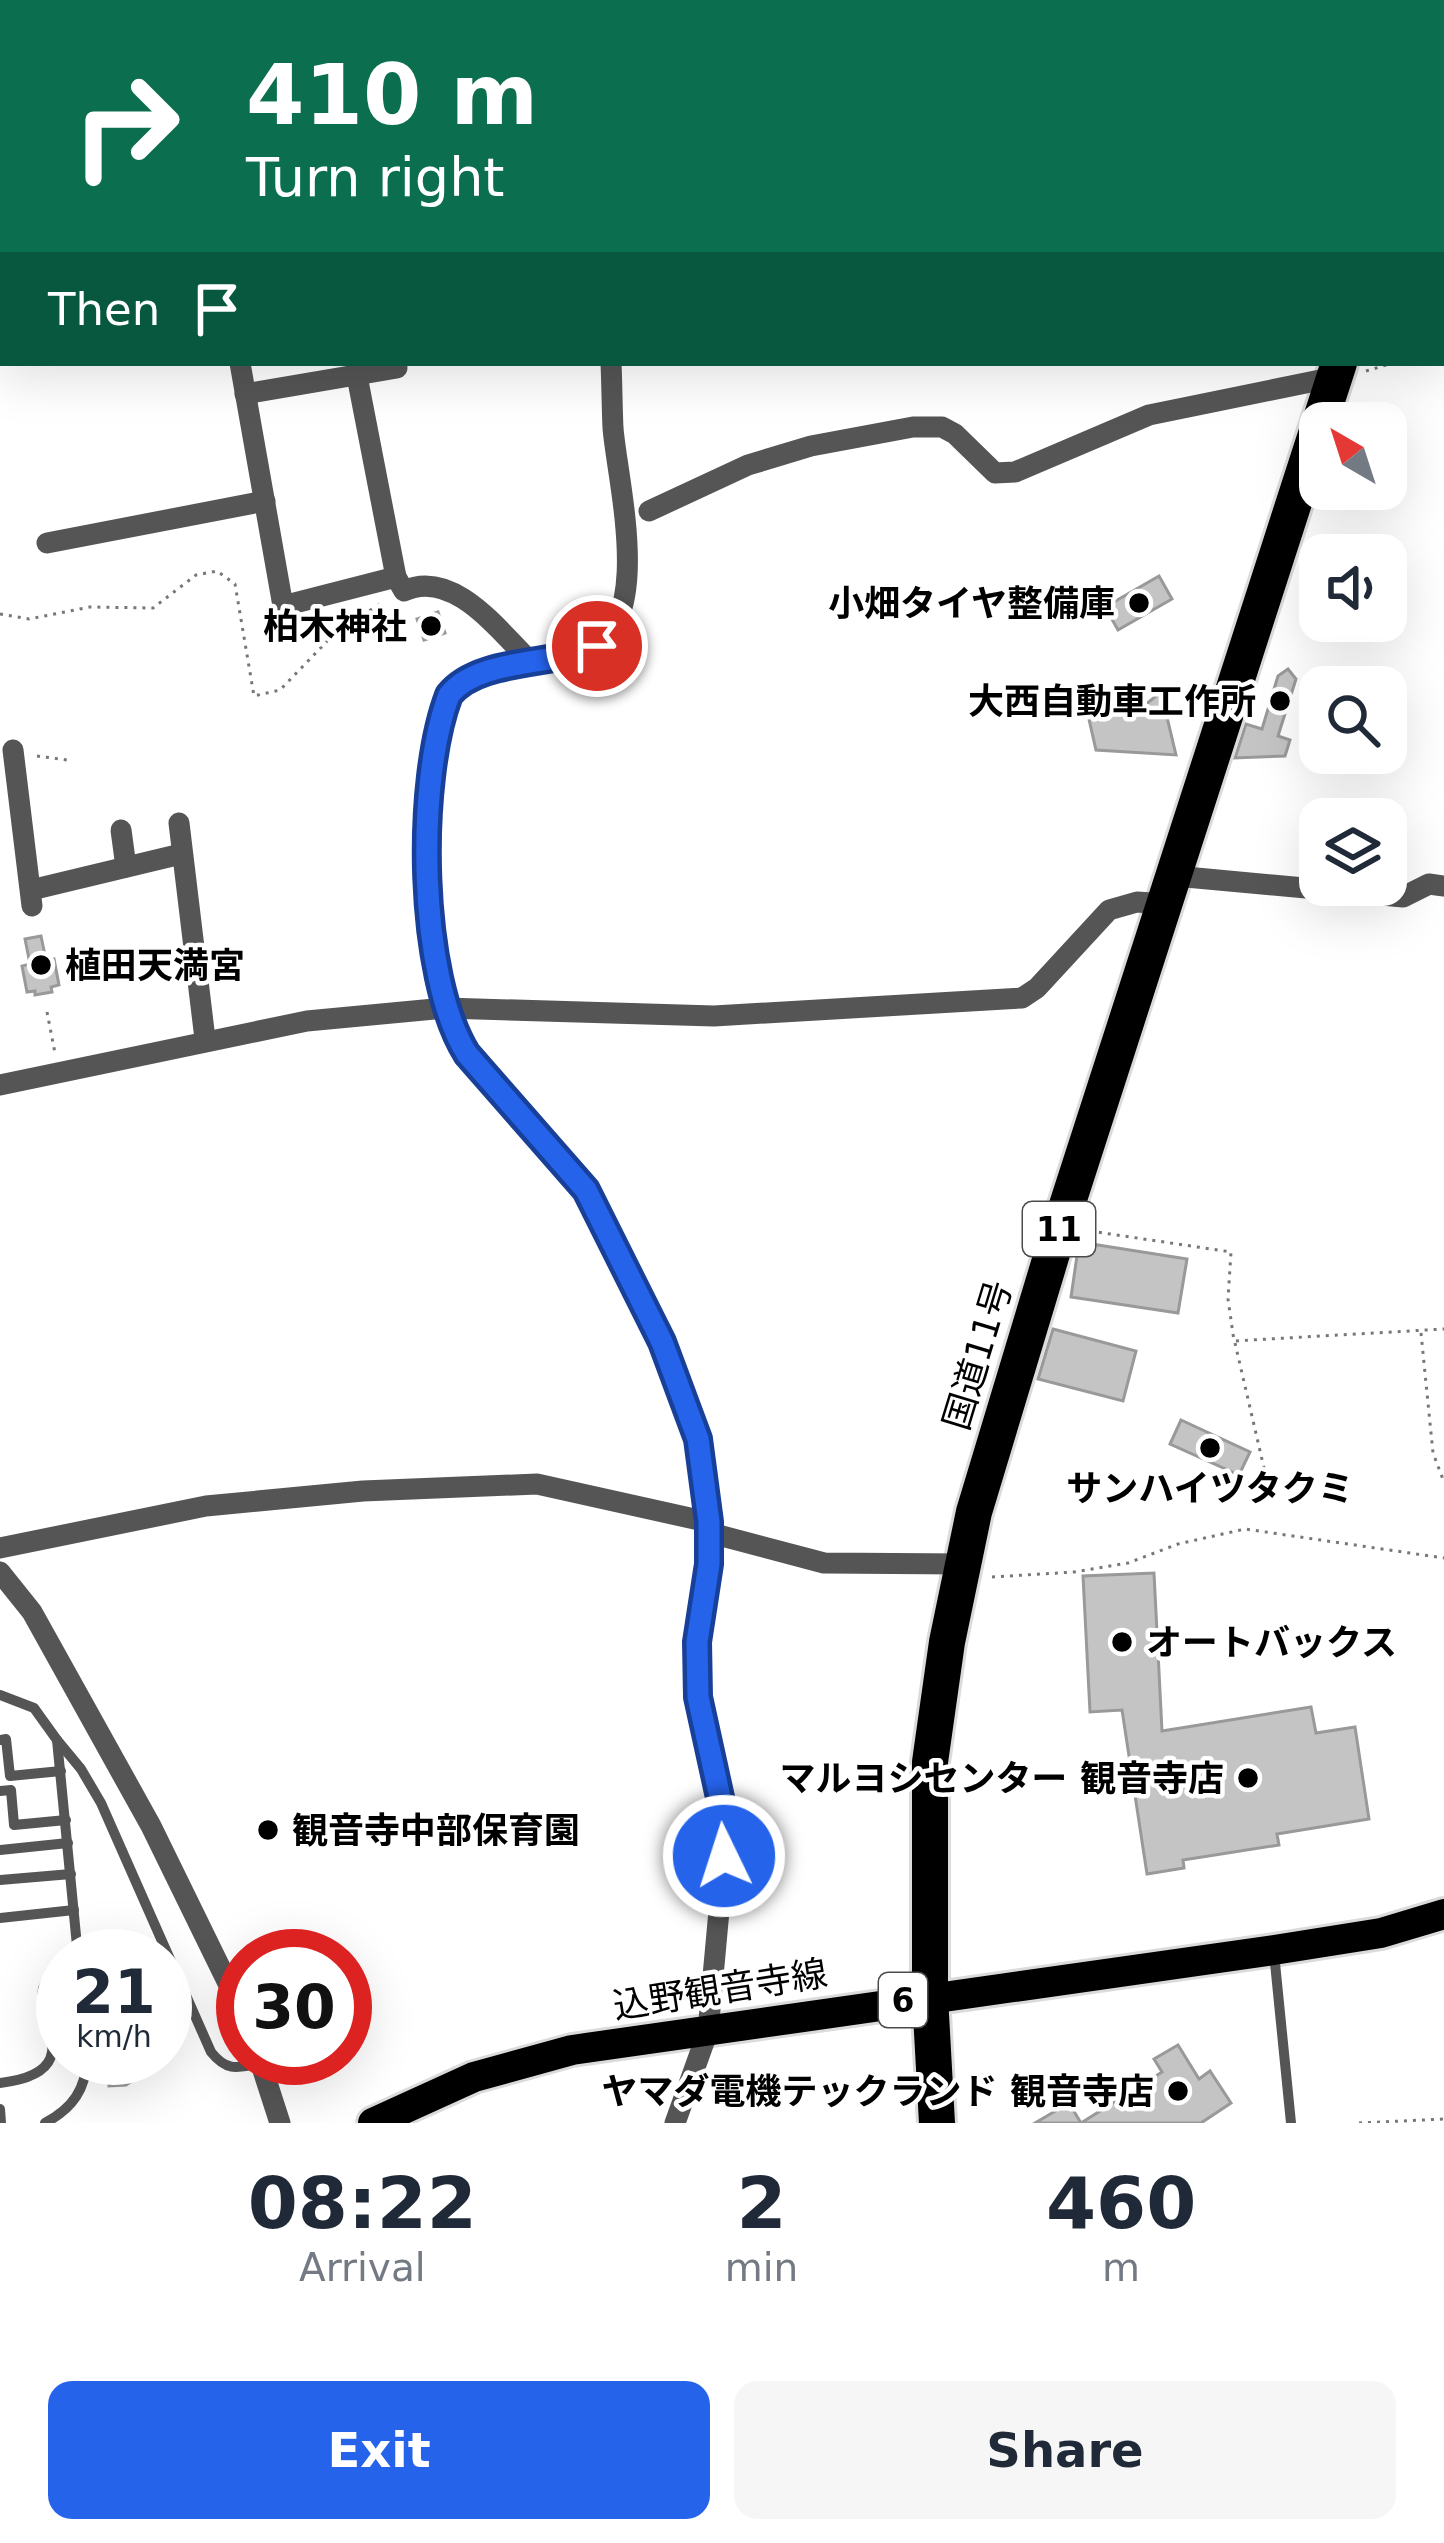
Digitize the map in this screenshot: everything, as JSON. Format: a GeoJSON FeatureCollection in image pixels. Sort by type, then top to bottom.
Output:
{"type":"FeatureCollection","features":[{"type":"Feature","properties":{"kind":"highway","name":"国道11号"},"geometry":{"type":"LineString","coordinates":[[937,2123],[930,1996],[929,1762],[961,1571],[990,1456],[1060,1227],[1337,370]]}},
{"type":"Feature","properties":{"kind":"main road","name":"込野観音寺線"},"geometry":{"type":"LineString","coordinates":[[373,2123],[414,2101],[522,2062],[572,2050],[1274,1950],[1381,1933],[1444,1914]]}},
{"type":"Feature","properties":{"kind":"street"},"geometry":{"type":"LineString","coordinates":[[241,366],[284,606],[400,584],[430,583],[446,588],[489,621],[532,662]]}},
{"type":"Feature","properties":{"kind":"street"},"geometry":{"type":"LineString","coordinates":[[611,366],[629,582],[618,613],[597,646],[457,686],[444,709],[430,790],[427,848],[433,940],[452,1029],[467,1054],[586,1190],[669,1361],[698,1439],[709,1564],[697,1642],[698,1697],[725,1828],[708,2030],[676,2123]]}},
{"type":"Feature","properties":{"kind":"street"},"geometry":{"type":"LineString","coordinates":[[245,394],[397,368]]}},
{"type":"Feature","properties":{"kind":"street"},"geometry":{"type":"LineString","coordinates":[[649,512],[748,465],[849,438],[913,427],[942,427],[994,472],[1015,472],[1149,415],[1337,370]]}},
{"type":"Feature","properties":{"kind":"street"},"geometry":{"type":"LineString","coordinates":[[357,376],[400,584]]}},
{"type":"Feature","properties":{"kind":"street"},"geometry":{"type":"LineString","coordinates":[[47,543],[265,501]]}},
{"type":"Feature","properties":{"kind":"street"},"geometry":{"type":"LineString","coordinates":[[13,750],[9,787],[31,898],[182,854]]}},
{"type":"Feature","properties":{"kind":"street"},"geometry":{"type":"LineString","coordinates":[[179,823],[205,1039]]}},
{"type":"Feature","properties":{"kind":"street"},"geometry":{"type":"LineString","coordinates":[[121,830],[126,867]]}},
{"type":"Feature","properties":{"kind":"street"},"geometry":{"type":"LineString","coordinates":[[0,1084],[307,1021],[446,1008],[714,1016],[1022,998],[1037,988],[1109,910],[1170,890],[1403,897],[1429,884],[1444,886]]}},
{"type":"Feature","properties":{"kind":"street"},"geometry":{"type":"LineString","coordinates":[[0,1548],[206,1506],[363,1491],[537,1484],[708,1527],[824,1563],[961,1571]]}},
{"type":"Feature","properties":{"kind":"street"},"geometry":{"type":"LineString","coordinates":[[0,1571],[32,1612],[152,1826],[216,1958]]}},
{"type":"Feature","properties":{"kind":"street"},"geometry":{"type":"LineString","coordinates":[[268,2085],[280,2123]]}},
{"type":"Feature","properties":{"kind":"lane"},"geometry":{"type":"LineString","coordinates":[[0,1695],[34,1708],[81,1769],[101,1803],[216,2059]]}},
{"type":"Feature","properties":{"kind":"lane"},"geometry":{"type":"LineString","coordinates":[[0,1740],[6,1739],[10,1776],[61,1771]]}},
{"type":"Feature","properties":{"kind":"lane"},"geometry":{"type":"LineString","coordinates":[[57,1740],[76,1929]]}},
{"type":"Feature","properties":{"kind":"lane"},"geometry":{"type":"LineString","coordinates":[[0,1791],[11,1790],[14,1826],[66,1820]]}},
{"type":"Feature","properties":{"kind":"lane"},"geometry":{"type":"LineString","coordinates":[[0,1850],[68,1843]]}},
{"type":"Feature","properties":{"kind":"lane"},"geometry":{"type":"LineString","coordinates":[[15,1848],[16,1864]]}},
{"type":"Feature","properties":{"kind":"lane"},"geometry":{"type":"LineString","coordinates":[[0,1880],[70,1874]]}},
{"type":"Feature","properties":{"kind":"lane"},"geometry":{"type":"LineString","coordinates":[[18,1879],[19,1893]]}},
{"type":"Feature","properties":{"kind":"lane"},"geometry":{"type":"LineString","coordinates":[[0,1918],[74,1910]]}},
{"type":"Feature","properties":{"kind":"lane"},"geometry":{"type":"LineString","coordinates":[[1274,1950],[1291,2123]]}},
{"type":"Feature","properties":{"kind":"lane"},"geometry":{"type":"LineString","coordinates":[[30,1985],[36,1982]]}},
{"type":"Feature","properties":{"kind":"lane"},"geometry":{"type":"LineString","coordinates":[[0,2083],[22,2080],[36,2066]]}},
{"type":"Feature","properties":{"kind":"lane"},"geometry":{"type":"LineString","coordinates":[[45,2123],[75,2101],[83,2085]]}},
{"type":"Feature","properties":{"kind":"lane"},"geometry":{"type":"LineString","coordinates":[[0,2109],[2,2123]]}},
{"type":"Feature","properties":{"kind":"path"},"geometry":{"type":"LineString","coordinates":[[0,614],[29,619],[90,607],[153,608],[196,575],[218,571],[235,584],[254,696],[280,691],[338,630],[400,584]]}},
{"type":"Feature","properties":{"kind":"path"},"geometry":{"type":"LineString","coordinates":[[47,1012],[58,1072]]}},
{"type":"Feature","properties":{"kind":"path"},"geometry":{"type":"LineString","coordinates":[[1060,1227],[1231,1252],[1228,1299],[1234,1341],[1267,1481]]}},
{"type":"Feature","properties":{"kind":"path"},"geometry":{"type":"LineString","coordinates":[[1234,1341],[1444,1330]]}},
{"type":"Feature","properties":{"kind":"path"},"geometry":{"type":"LineString","coordinates":[[1421,1332],[1433,1453],[1444,1482]]}},
{"type":"Feature","properties":{"kind":"path"},"geometry":{"type":"LineString","coordinates":[[961,1571],[1074,1572],[1128,1563],[1178,1544],[1246,1529],[1444,1558]]}},
{"type":"Feature","properties":{"kind":"path"},"geometry":{"type":"LineString","coordinates":[[1358,2123],[1444,2119]]}},
{"type":"Feature","properties":{"kind":"building","name":"小畑タイヤ整備庫"},"geometry":{"type":"Polygon","coordinates":[[[1159,576],[1172,599],[1118,630],[1105,607],[1159,576]]]}},
{"type":"Feature","properties":{"kind":"building","name":"柏木神社"},"geometry":{"type":"Polygon","coordinates":[[[438,612],[445,633],[424,640],[417,619],[438,612]]]}},
{"type":"Feature","properties":{"kind":"building","name":"大西自動車工作所"},"geometry":{"type":"Polygon","coordinates":[[[1288,669],[1296,679],[1278,736],[1290,740],[1285,756],[1235,758],[1246,724],[1262,729],[1278,676],[1288,669]]]}},
{"type":"Feature","properties":{"kind":"building"},"geometry":{"type":"Polygon","coordinates":[[[1161,692],[1176,755],[1096,750],[1088,715],[1145,705],[1161,692]]]}},
{"type":"Feature","properties":{"kind":"building","name":"植田天満宮"},"geometry":{"type":"Polygon","coordinates":[[[41,936],[46,960],[54,959],[59,985],[51,987],[52,992],[35,995],[35,991],[27,992],[22,966],[30,964],[25,939],[41,936]]]}},
{"type":"Feature","properties":{"kind":"building"},"geometry":{"type":"Polygon","coordinates":[[[1079,1242],[1187,1259],[1178,1313],[1071,1297],[1079,1242]]]}},
{"type":"Feature","properties":{"kind":"building"},"geometry":{"type":"Polygon","coordinates":[[[1053,1329],[1136,1351],[1123,1401],[1038,1379],[1053,1329]]]}},
{"type":"Feature","properties":{"kind":"building","name":"サンハイツタクミ"},"geometry":{"type":"Polygon","coordinates":[[[1181,1420],[1250,1452],[1239,1475],[1170,1444],[1181,1420]]]}},
{"type":"Feature","properties":{"kind":"building","name":"マルヨシセンター 観音寺店"},"geometry":{"type":"Polygon","coordinates":[[[1154,1573],[1162,1731],[1311,1707],[1316,1733],[1355,1727],[1369,1819],[1277,1834],[1279,1845],[1183,1860],[1184,1868],[1147,1874],[1122,1710],[1090,1712],[1083,1576],[1154,1573]]]}},
{"type":"Feature","properties":{"kind":"building","name":"ヤマダ電機テックランド 観音寺店"},"geometry":{"type":"Polygon","coordinates":[[[1178,2045],[1199,2079],[1210,2071],[1231,2103],[1201,2123],[1081,2123],[1162,2072],[1154,2059],[1178,2045]]]}},
{"type":"Feature","properties":{"kind":"building"},"geometry":{"type":"Polygon","coordinates":[[[1069,2103],[1081,2123],[1035,2123],[1069,2103]]]}},
{"type":"Feature","properties":{"kind":"place","name":"小畑タイヤ整備庫"},"geometry":{"type":"Point","coordinates":[1139,603]}},
{"type":"Feature","properties":{"kind":"place","name":"柏木神社"},"geometry":{"type":"Point","coordinates":[431,626]}},
{"type":"Feature","properties":{"kind":"place","name":"大西自動車工作所"},"geometry":{"type":"Point","coordinates":[1280,701]}},
{"type":"Feature","properties":{"kind":"place","name":"植田天満宮"},"geometry":{"type":"Point","coordinates":[41,965]}},
{"type":"Feature","properties":{"kind":"place","name":"サンハイツタクミ"},"geometry":{"type":"Point","coordinates":[1210,1448]}},
{"type":"Feature","properties":{"kind":"place","name":"オートバックス"},"geometry":{"type":"Point","coordinates":[1122,1642]}},
{"type":"Feature","properties":{"kind":"place","name":"マルヨシセンター 観音寺店"},"geometry":{"type":"Point","coordinates":[1248,1778]}},
{"type":"Feature","properties":{"kind":"place","name":"観音寺中部保育園"},"geometry":{"type":"Point","coordinates":[268,1830]}},
{"type":"Feature","properties":{"kind":"place","name":"ヤマダ電機テックランド 観音寺店"},"geometry":{"type":"Point","coordinates":[1178,2091]}},
{"type":"Feature","properties":{"kind":"route"},"geometry":{"type":"LineString","coordinates":[[597,646],[505,668],[457,686],[449,695],[430,790],[427,848],[433,940],[452,1029],[467,1054],[586,1190],[662,1342],[698,1439],[709,1522],[709,1564],[697,1642],[698,1697],[721,1802],[724,1856]]}}]}
